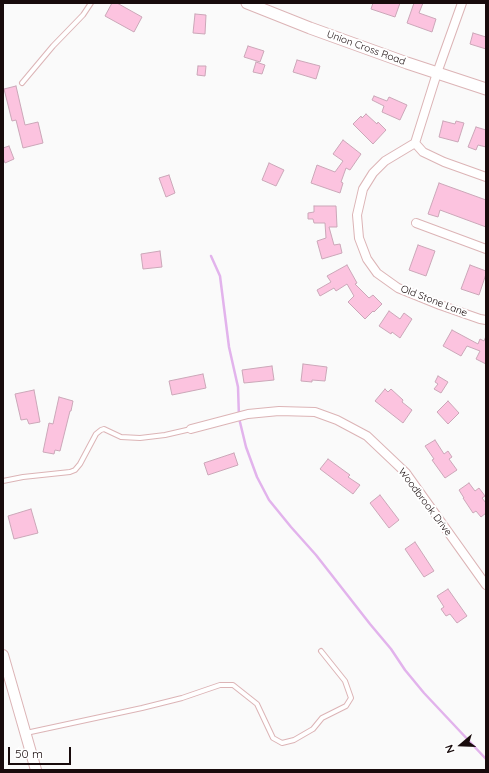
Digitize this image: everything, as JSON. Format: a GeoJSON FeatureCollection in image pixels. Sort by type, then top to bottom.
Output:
{"type":"FeatureCollection","features":[{"type":"Feature","properties":{"kind":"main road","name":"Union Cross Road"},"geometry":{"type":"LineString","coordinates":[[247,3],[310,28],[407,63],[486,89]]}},
{"type":"Feature","properties":{"kind":"street"},"geometry":{"type":"LineString","coordinates":[[462,3],[437,73],[415,143],[422,152],[444,162],[486,177]]}},
{"type":"Feature","properties":{"kind":"street","name":"Old Stone Lane"},"geometry":{"type":"LineString","coordinates":[[415,143],[385,161],[373,173],[363,189],[357,214],[359,238],[367,259],[377,273],[398,288],[440,305],[486,320]]}},
{"type":"Feature","properties":{"kind":"street"},"geometry":{"type":"LineString","coordinates":[[416,223],[486,250]]}},
{"type":"Feature","properties":{"kind":"street","name":"Woodbrook Drive"},"geometry":{"type":"LineString","coordinates":[[191,429],[248,414],[279,411],[315,412],[337,420],[367,436],[406,473],[486,585]]}},
{"type":"Feature","properties":{"kind":"street"},"geometry":{"type":"LineString","coordinates":[[3,655],[36,770]]}},
{"type":"Feature","properties":{"kind":"lane"},"geometry":{"type":"LineString","coordinates":[[22,83],[83,15],[91,3]]}},
{"type":"Feature","properties":{"kind":"lane"},"geometry":{"type":"LineString","coordinates":[[3,480],[70,472],[75,470],[80,464],[96,434],[104,429],[121,438],[140,438],[164,435],[191,429]]}},
{"type":"Feature","properties":{"kind":"lane"},"geometry":{"type":"LineString","coordinates":[[25,733],[142,708],[182,698],[220,685],[233,685],[257,704],[273,738],[282,743],[294,740],[313,729],[322,718],[346,706],[351,698],[345,681],[321,651]]}},
{"type":"Feature","properties":{"kind":"building"},"geometry":{"type":"Polygon","coordinates":[[[112,3],[117,3],[142,17],[134,32],[105,16],[112,3]]]}},
{"type":"Feature","properties":{"kind":"building"},"geometry":{"type":"Polygon","coordinates":[[[373,3],[400,3],[395,17],[371,9],[373,3]]]}},
{"type":"Feature","properties":{"kind":"building"},"geometry":{"type":"Polygon","coordinates":[[[414,3],[423,3],[419,13],[436,19],[432,32],[407,23],[414,3]]]}},
{"type":"Feature","properties":{"kind":"building"},"geometry":{"type":"Polygon","coordinates":[[[195,14],[206,15],[205,34],[193,33],[195,14]]]}},
{"type":"Feature","properties":{"kind":"building"},"geometry":{"type":"Polygon","coordinates":[[[473,33],[486,37],[486,49],[470,44],[473,33]]]}},
{"type":"Feature","properties":{"kind":"building"},"geometry":{"type":"Polygon","coordinates":[[[248,46],[264,51],[260,62],[244,57],[248,46]]]}},
{"type":"Feature","properties":{"kind":"building"},"geometry":{"type":"Polygon","coordinates":[[[297,60],[320,66],[316,79],[293,72],[297,60]]]}},
{"type":"Feature","properties":{"kind":"building"},"geometry":{"type":"Polygon","coordinates":[[[256,62],[265,65],[262,74],[253,72],[256,62]]]}},
{"type":"Feature","properties":{"kind":"building"},"geometry":{"type":"Polygon","coordinates":[[[198,66],[206,66],[205,76],[197,75],[198,66]]]}},
{"type":"Feature","properties":{"kind":"building"},"geometry":{"type":"Polygon","coordinates":[[[16,86],[25,125],[38,122],[43,143],[23,148],[16,120],[12,121],[4,89],[16,86]]]}},
{"type":"Feature","properties":{"kind":"building"},"geometry":{"type":"Polygon","coordinates":[[[374,96],[387,101],[389,97],[407,105],[400,120],[382,112],[384,106],[372,100],[374,96]]]}},
{"type":"Feature","properties":{"kind":"building"},"geometry":{"type":"Polygon","coordinates":[[[366,114],[377,124],[378,122],[386,130],[373,144],[353,124],[361,116],[362,118],[366,114]]]}},
{"type":"Feature","properties":{"kind":"building"},"geometry":{"type":"Polygon","coordinates":[[[443,121],[455,124],[456,121],[464,123],[458,142],[439,137],[443,121]]]}},
{"type":"Feature","properties":{"kind":"building"},"geometry":{"type":"Polygon","coordinates":[[[476,127],[486,130],[486,147],[478,145],[476,150],[468,147],[476,127]]]}},
{"type":"Feature","properties":{"kind":"building"},"geometry":{"type":"Polygon","coordinates":[[[343,140],[361,154],[350,170],[346,168],[341,182],[343,183],[340,193],[311,183],[317,165],[335,172],[343,161],[333,154],[343,140]]]}},
{"type":"Feature","properties":{"kind":"building"},"geometry":{"type":"Polygon","coordinates":[[[9,146],[14,159],[5,163],[3,158],[3,148],[9,146]]]}},
{"type":"Feature","properties":{"kind":"building"},"geometry":{"type":"Polygon","coordinates":[[[269,163],[284,170],[276,186],[262,180],[269,163]]]}},
{"type":"Feature","properties":{"kind":"building"},"geometry":{"type":"Polygon","coordinates":[[[169,175],[175,193],[166,197],[159,178],[169,175]]]}},
{"type":"Feature","properties":{"kind":"building"},"geometry":{"type":"Polygon","coordinates":[[[439,183],[486,200],[486,227],[440,210],[438,217],[428,214],[439,183]]]}},
{"type":"Feature","properties":{"kind":"building"},"geometry":{"type":"Polygon","coordinates":[[[314,206],[336,206],[337,227],[329,227],[334,245],[340,244],[342,253],[322,259],[317,241],[326,238],[325,223],[314,223],[313,219],[308,219],[308,213],[314,212],[314,206]]]}},
{"type":"Feature","properties":{"kind":"building"},"geometry":{"type":"Polygon","coordinates":[[[418,245],[435,251],[426,276],[409,270],[418,245]]]}},
{"type":"Feature","properties":{"kind":"building"},"geometry":{"type":"Polygon","coordinates":[[[160,251],[162,267],[143,269],[141,254],[160,251]]]}},
{"type":"Feature","properties":{"kind":"building"},"geometry":{"type":"Polygon","coordinates":[[[347,265],[357,283],[355,284],[369,298],[373,295],[382,304],[365,319],[348,302],[354,296],[347,284],[336,291],[334,288],[320,296],[317,290],[331,282],[327,276],[347,265]]]}},
{"type":"Feature","properties":{"kind":"building"},"geometry":{"type":"Polygon","coordinates":[[[470,265],[486,271],[479,295],[461,289],[470,265]]]}},
{"type":"Feature","properties":{"kind":"building"},"geometry":{"type":"Polygon","coordinates":[[[389,311],[400,319],[404,313],[412,319],[400,338],[392,332],[391,334],[379,326],[389,311]]]}},
{"type":"Feature","properties":{"kind":"building"},"geometry":{"type":"Polygon","coordinates":[[[452,330],[478,344],[480,339],[484,341],[486,336],[486,364],[476,359],[480,351],[467,346],[461,356],[443,346],[452,330]]]}},
{"type":"Feature","properties":{"kind":"building"},"geometry":{"type":"Polygon","coordinates":[[[303,364],[327,367],[325,381],[301,381],[303,364]]]}},
{"type":"Feature","properties":{"kind":"building"},"geometry":{"type":"Polygon","coordinates":[[[272,366],[274,380],[244,383],[242,370],[272,366]]]}},
{"type":"Feature","properties":{"kind":"building"},"geometry":{"type":"Polygon","coordinates":[[[203,374],[206,388],[172,395],[169,381],[203,374]]]}},
{"type":"Feature","properties":{"kind":"building"},"geometry":{"type":"Polygon","coordinates":[[[438,376],[448,382],[441,393],[434,389],[438,384],[435,382],[438,376]]]}},
{"type":"Feature","properties":{"kind":"building"},"geometry":{"type":"Polygon","coordinates":[[[385,389],[388,392],[391,389],[403,400],[402,402],[412,410],[403,423],[375,401],[385,389]]]}},
{"type":"Feature","properties":{"kind":"building"},"geometry":{"type":"Polygon","coordinates":[[[34,390],[40,422],[29,424],[27,419],[21,420],[15,394],[34,390]]]}},
{"type":"Feature","properties":{"kind":"building"},"geometry":{"type":"Polygon","coordinates":[[[59,397],[73,401],[60,451],[55,450],[54,454],[43,452],[49,423],[53,424],[59,397]]]}},
{"type":"Feature","properties":{"kind":"building"},"geometry":{"type":"Polygon","coordinates":[[[448,401],[459,413],[448,424],[437,412],[448,401]]]}},
{"type":"Feature","properties":{"kind":"building"},"geometry":{"type":"Polygon","coordinates":[[[435,440],[444,454],[448,451],[452,457],[449,459],[457,470],[445,478],[432,460],[434,459],[425,446],[435,440]]]}},
{"type":"Feature","properties":{"kind":"building"},"geometry":{"type":"Polygon","coordinates":[[[234,453],[238,465],[208,475],[204,463],[234,453]]]}},
{"type":"Feature","properties":{"kind":"building"},"geometry":{"type":"Polygon","coordinates":[[[328,459],[350,475],[348,477],[360,485],[353,494],[320,469],[328,459]]]}},
{"type":"Feature","properties":{"kind":"building"},"geometry":{"type":"Polygon","coordinates":[[[469,483],[475,491],[479,488],[485,496],[482,498],[486,503],[486,513],[481,517],[476,511],[473,513],[459,490],[469,483]]]}},
{"type":"Feature","properties":{"kind":"building"},"geometry":{"type":"Polygon","coordinates":[[[380,495],[399,520],[389,528],[370,503],[380,495]]]}},
{"type":"Feature","properties":{"kind":"building"},"geometry":{"type":"Polygon","coordinates":[[[31,509],[38,533],[14,539],[8,516],[31,509]]]}},
{"type":"Feature","properties":{"kind":"building"},"geometry":{"type":"Polygon","coordinates":[[[415,542],[434,571],[424,577],[405,549],[415,542]]]}},
{"type":"Feature","properties":{"kind":"building"},"geometry":{"type":"Polygon","coordinates":[[[448,589],[467,616],[457,623],[450,614],[446,616],[441,609],[444,607],[437,596],[448,589]]]}},
{"type":"Feature","properties":{"kind":"waterway"},"geometry":{"type":"LineString","coordinates":[[211,256],[220,276],[229,347],[238,387],[239,418],[246,447],[257,477],[269,500],[316,555],[424,693],[486,759]]}}]}
